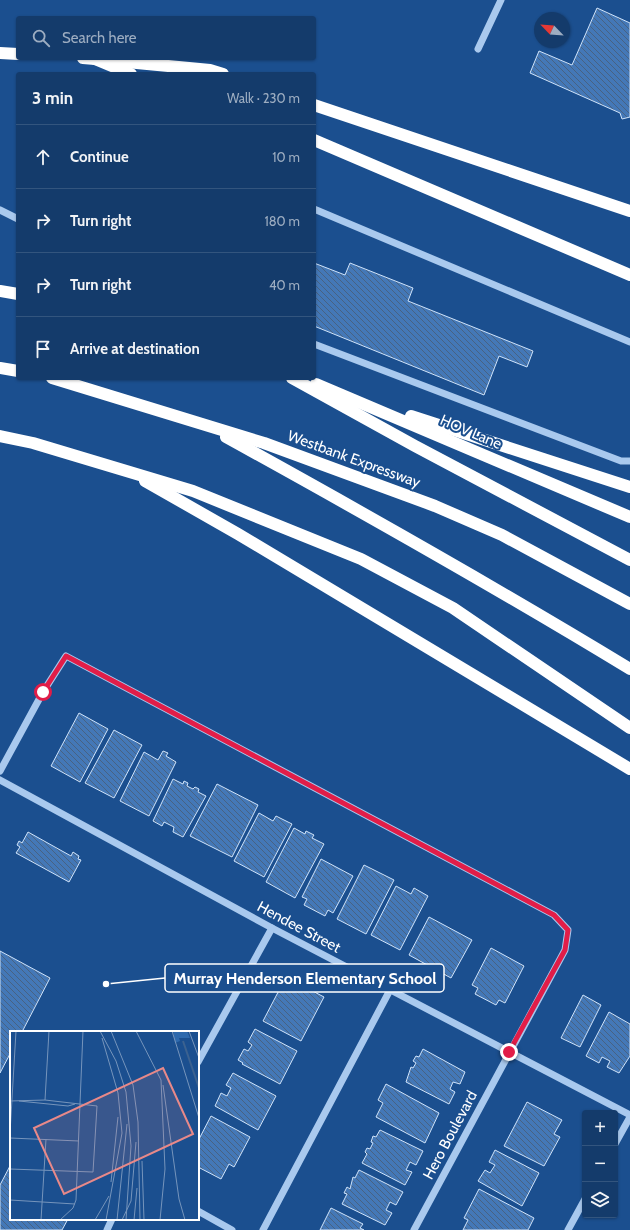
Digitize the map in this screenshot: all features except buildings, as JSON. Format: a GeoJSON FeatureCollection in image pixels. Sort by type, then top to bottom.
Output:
{"type":"FeatureCollection","features":[{"type":"Feature","properties":{"kind":"highway"},"geometry":{"type":"LineString","coordinates":[[0,53],[16,54]]}},
{"type":"Feature","properties":{"kind":"highway"},"geometry":{"type":"LineString","coordinates":[[94,60],[125,72]]}},
{"type":"Feature","properties":{"kind":"highway"},"geometry":{"type":"LineString","coordinates":[[109,60],[210,70],[216,72]]}},
{"type":"Feature","properties":{"kind":"highway"},"geometry":{"type":"LineString","coordinates":[[316,106],[630,211]]}},
{"type":"Feature","properties":{"kind":"highway"},"geometry":{"type":"LineString","coordinates":[[316,141],[630,275]]}},
{"type":"Feature","properties":{"kind":"highway"},"geometry":{"type":"LineString","coordinates":[[0,291],[16,294]]}},
{"type":"Feature","properties":{"kind":"highway"},"geometry":{"type":"LineString","coordinates":[[0,368],[16,371]]}},
{"type":"Feature","properties":{"kind":"highway","name":"Westbank Expressway"},"geometry":{"type":"LineString","coordinates":[[59,380],[264,443],[435,506],[502,535],[630,604]]}},
{"type":"Feature","properties":{"kind":"highway"},"geometry":{"type":"LineString","coordinates":[[296,380],[415,446],[630,560]]}},
{"type":"Feature","properties":{"kind":"highway","name":"HOV Lane"},"geometry":{"type":"LineString","coordinates":[[304,380],[630,517]]}},
{"type":"Feature","properties":{"kind":"highway"},"geometry":{"type":"LineString","coordinates":[[333,391],[630,487]]}},
{"type":"Feature","properties":{"kind":"highway"},"geometry":{"type":"LineString","coordinates":[[202,424],[347,504],[549,620],[630,669]]}},
{"type":"Feature","properties":{"kind":"highway"},"geometry":{"type":"LineString","coordinates":[[0,436],[33,443],[193,491],[361,559],[453,608],[630,728]]}},
{"type":"Feature","properties":{"kind":"highway"},"geometry":{"type":"LineString","coordinates":[[124,470],[238,534],[630,769]]}},
{"type":"Feature","properties":{"kind":"street"},"geometry":{"type":"LineString","coordinates":[[478,49],[501,0]]}},
{"type":"Feature","properties":{"kind":"street"},"geometry":{"type":"LineString","coordinates":[[0,210],[16,218]]}},
{"type":"Feature","properties":{"kind":"street"},"geometry":{"type":"LineString","coordinates":[[316,210],[630,342]]}},
{"type":"Feature","properties":{"kind":"street"},"geometry":{"type":"LineString","coordinates":[[316,345],[621,461],[630,461]]}},
{"type":"Feature","properties":{"kind":"street","name":"Hero Boulevard"},"geometry":{"type":"LineString","coordinates":[[0,771],[43,692],[66,656],[554,915],[568,930],[565,950],[414,1230]]}},
{"type":"Feature","properties":{"kind":"street","name":"Hendee Street"},"geometry":{"type":"LineString","coordinates":[[0,780],[272,928],[630,1116]]}},
{"type":"Feature","properties":{"kind":"street"},"geometry":{"type":"LineString","coordinates":[[199,1060],[272,928]]}},
{"type":"Feature","properties":{"kind":"street"},"geometry":{"type":"LineString","coordinates":[[263,1230],[390,990]]}},
{"type":"Feature","properties":{"kind":"street"},"geometry":{"type":"LineString","coordinates":[[618,1138],[630,1116]]}},
{"type":"Feature","properties":{"kind":"street"},"geometry":{"type":"LineString","coordinates":[[568,1230],[582,1204]]}},
{"type":"Feature","properties":{"kind":"street"},"geometry":{"type":"LineString","coordinates":[[199,1212],[232,1230]]}},
{"type":"Feature","properties":{"kind":"street"},"geometry":{"type":"LineString","coordinates":[[107,1230],[112,1220]]}},
{"type":"Feature","properties":{"kind":"place","name":"Murray Henderson Elementary School"},"geometry":{"type":"Point","coordinates":[106,984]}},
{"type":"Feature","properties":{"kind":"route"},"geometry":{"type":"LineString","coordinates":[[43,692],[66,656],[554,915],[568,930],[565,950],[509,1052]]}}]}
